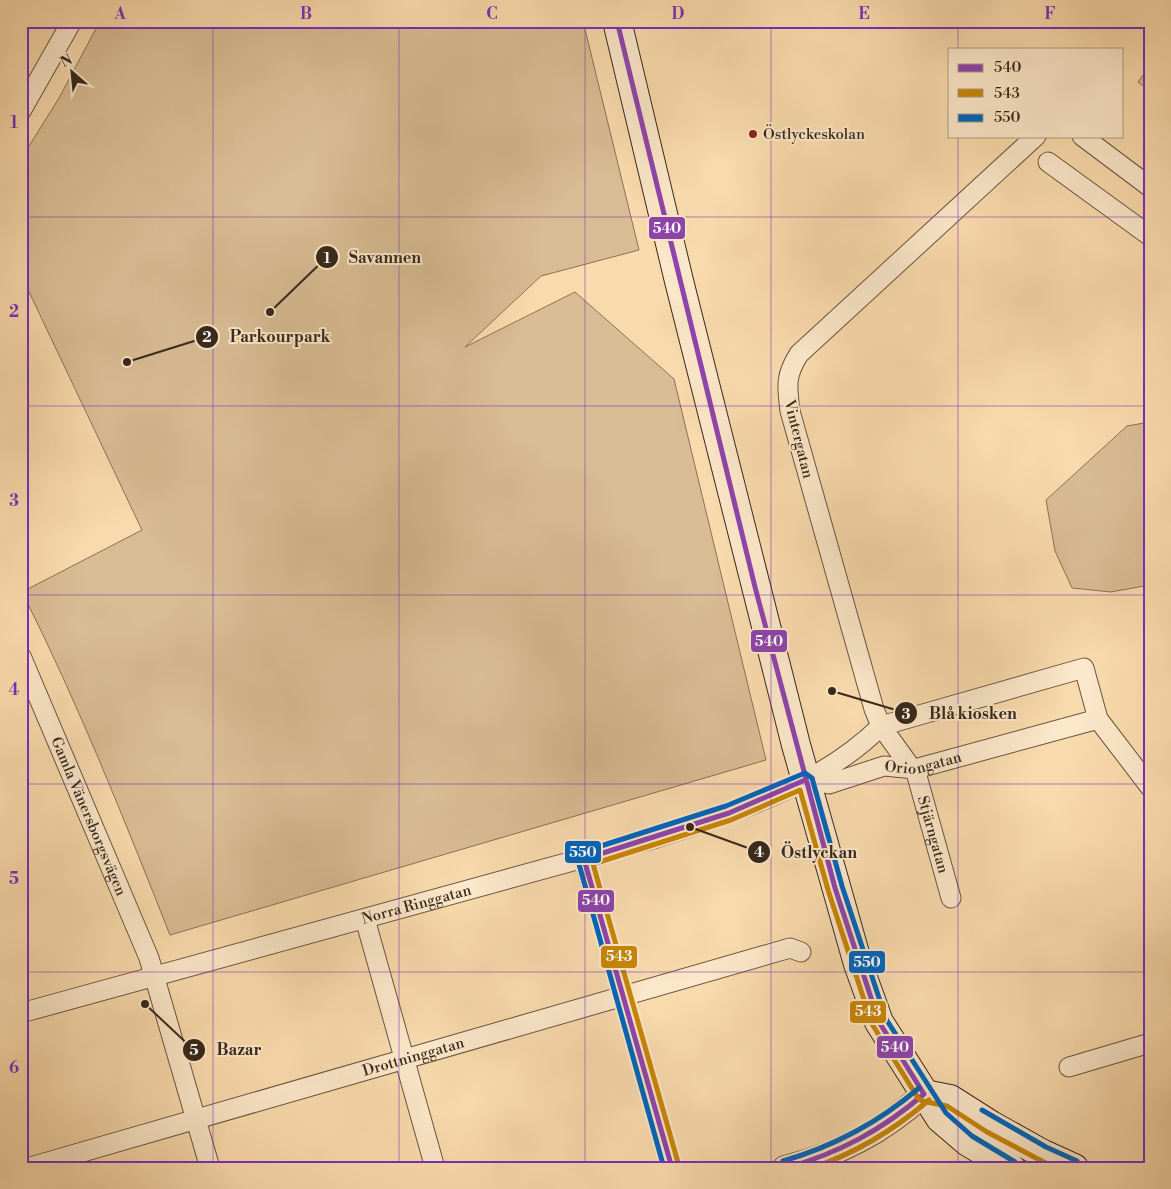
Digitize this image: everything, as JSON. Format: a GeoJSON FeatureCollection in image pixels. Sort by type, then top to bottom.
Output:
{"type":"FeatureCollection","features":[{"type":"Feature","properties":{"kind":"main road"},"geometry":{"type":"LineString","coordinates":[[617,21],[681,290],[805,780],[841,907],[879,1022],[940,1118],[968,1142],[1011,1168]]}},
{"type":"Feature","properties":{"kind":"main road"},"geometry":{"type":"LineString","coordinates":[[924,1094],[950,1099],[1000,1130],[1074,1168]]}},
{"type":"Feature","properties":{"kind":"street"},"geometry":{"type":"LineString","coordinates":[[21,111],[72,21]]}},
{"type":"Feature","properties":{"kind":"street","name":"Vintergatan"},"geometry":{"type":"LineString","coordinates":[[913,769],[881,726],[874,709],[790,411],[786,385],[789,370],[798,354],[1034,138]]}},
{"type":"Feature","properties":{"kind":"street"},"geometry":{"type":"LineString","coordinates":[[1085,138],[1150,187]]}},
{"type":"Feature","properties":{"kind":"street"},"geometry":{"type":"LineString","coordinates":[[1048,162],[1150,236]]}},
{"type":"Feature","properties":{"kind":"street","name":"Gamla Vänersborgsvägen"},"geometry":{"type":"LineString","coordinates":[[24,668],[155,976],[210,1168]]}},
{"type":"Feature","properties":{"kind":"street"},"geometry":{"type":"LineString","coordinates":[[805,780],[861,746],[881,726],[1084,668],[1098,719],[1150,787]]}},
{"type":"Feature","properties":{"kind":"street","name":"Oriongatan"},"geometry":{"type":"LineString","coordinates":[[805,780],[829,784],[884,766],[913,769],[1098,719]]}},
{"type":"Feature","properties":{"kind":"street","name":"Stjärngatan"},"geometry":{"type":"LineString","coordinates":[[913,769],[951,898]]}},
{"type":"Feature","properties":{"kind":"street","name":"Norra Ringgatan"},"geometry":{"type":"LineString","coordinates":[[21,1013],[584,859],[729,813],[805,780]]}},
{"type":"Feature","properties":{"kind":"street"},"geometry":{"type":"LineString","coordinates":[[584,859],[672,1168]]}},
{"type":"Feature","properties":{"kind":"street"},"geometry":{"type":"LineString","coordinates":[[365,919],[406,1058],[435,1168]]}},
{"type":"Feature","properties":{"kind":"street","name":"Drottninggatan"},"geometry":{"type":"LineString","coordinates":[[27,1168],[790,948],[801,952]]}},
{"type":"Feature","properties":{"kind":"street"},"geometry":{"type":"LineString","coordinates":[[1069,1067],[1150,1043]]}},
{"type":"Feature","properties":{"kind":"street"},"geometry":{"type":"LineString","coordinates":[[785,1168],[840,1150],[879,1131],[924,1094]]}},
{"type":"Feature","properties":{"kind":"shaded area"},"geometry":{"type":"Polygon","coordinates":[[[100,21],[583,21],[639,250],[541,276],[465,347],[575,292],[674,379],[766,760],[170,935],[81,719],[22,592],[142,530],[21,275],[21,159],[59,98],[100,21]]]}},
{"type":"Feature","properties":{"kind":"shaded area"},"geometry":{"type":"Polygon","coordinates":[[[1150,66],[1150,91],[1138,82],[1150,66]]]}},
{"type":"Feature","properties":{"kind":"shaded area"},"geometry":{"type":"Polygon","coordinates":[[[1150,422],[1150,585],[1111,592],[1072,588],[1055,551],[1046,500],[1127,426],[1150,422]]]}},
{"type":"Feature","properties":{"kind":"transit line","name":"540"},"geometry":{"type":"LineString","coordinates":[[617,21],[755,587],[835,888],[879,1022],[924,1094],[892,1119],[859,1139],[824,1155],[786,1168]]}},
{"type":"Feature","properties":{"kind":"transit line","name":"550"},"geometry":{"type":"LineString","coordinates":[[664,1168],[577,857],[582,852],[726,806],[805,773],[812,778],[842,886],[886,1019],[946,1113],[972,1136],[1015,1162]]}},
{"type":"Feature","properties":{"kind":"transit line","name":"540"},"geometry":{"type":"LineString","coordinates":[[672,1168],[584,859],[729,813],[805,780]]}},
{"type":"Feature","properties":{"kind":"transit line","name":"543"},"geometry":{"type":"LineString","coordinates":[[679,1166],[593,864],[731,820],[800,790],[828,890],[872,1024],[918,1098],[922,1101],[947,1106],[987,1132],[1055,1168]]}},
{"type":"Feature","properties":{"kind":"transit line","name":"550"},"geometry":{"type":"LineString","coordinates":[[783,1161],[838,1141],[872,1123],[919,1088]]}},
{"type":"Feature","properties":{"kind":"transit line","name":"543"},"geometry":{"type":"LineString","coordinates":[[812,1168],[874,1140],[929,1100]]}},
{"type":"Feature","properties":{"kind":"transit line","name":"550"},"geometry":{"type":"LineString","coordinates":[[982,1110],[1046,1147],[1077,1161]]}},
{"type":"Feature","properties":{"kind":"place","name":"Östlyckeskolan"},"geometry":{"type":"Point","coordinates":[753,134]}},
{"type":"Feature","properties":{"kind":"place","name":"Savannen"},"geometry":{"type":"Point","coordinates":[270,312]}},
{"type":"Feature","properties":{"kind":"place","name":"Parkourpark"},"geometry":{"type":"Point","coordinates":[127,362]}},
{"type":"Feature","properties":{"kind":"place","name":"Blå kiosken"},"geometry":{"type":"Point","coordinates":[832,691]}},
{"type":"Feature","properties":{"kind":"place","name":"Östlyckan"},"geometry":{"type":"Point","coordinates":[690,827]}},
{"type":"Feature","properties":{"kind":"place","name":"Bazar"},"geometry":{"type":"Point","coordinates":[145,1004]}}]}
